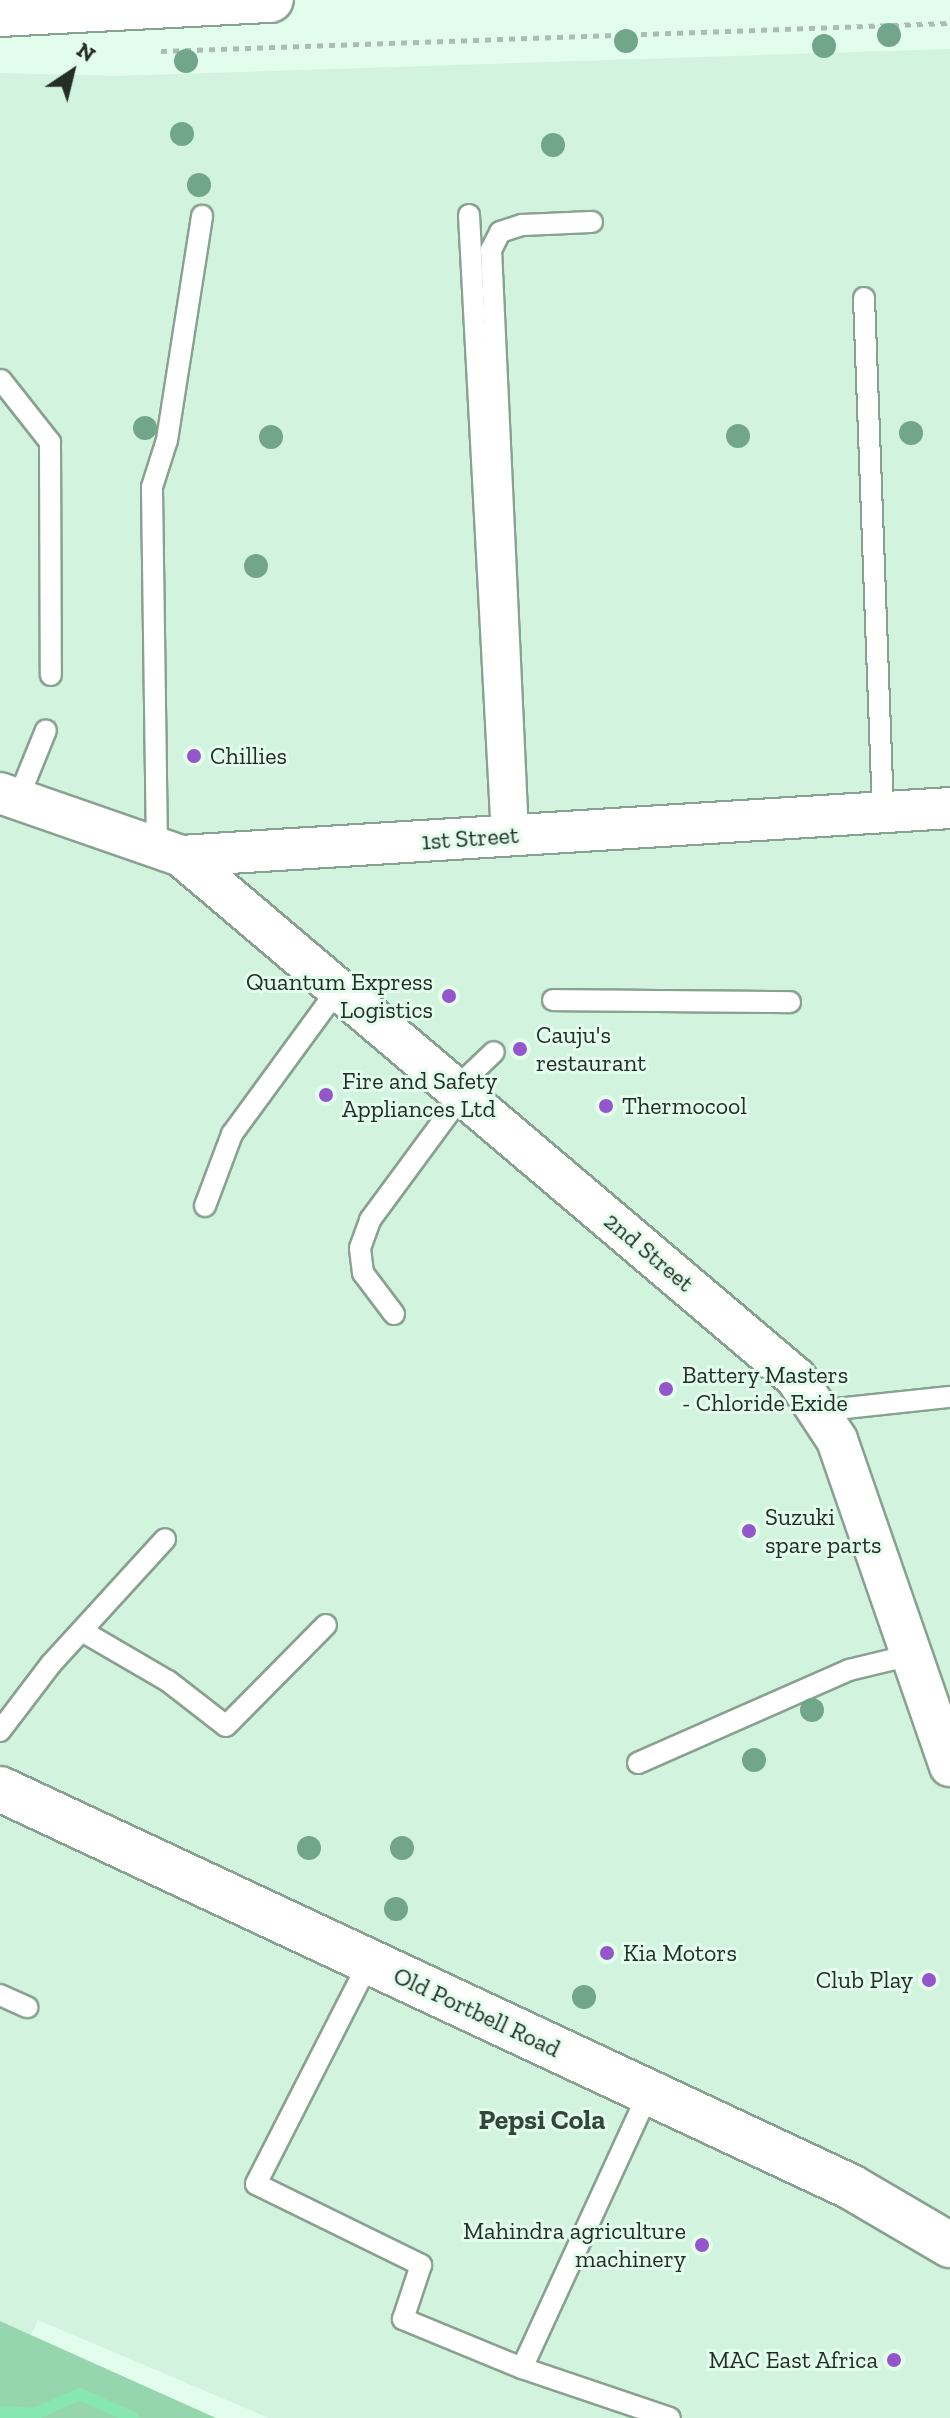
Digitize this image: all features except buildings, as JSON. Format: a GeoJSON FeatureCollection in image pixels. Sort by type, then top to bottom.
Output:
{"type":"FeatureCollection","features":[{"type":"Feature","properties":{"kind":"main road"},"geometry":{"type":"LineString","coordinates":[[0,14],[271,0]]}},
{"type":"Feature","properties":{"kind":"main road","name":"Old Portbell Road"},"geometry":{"type":"LineString","coordinates":[[0,1789],[851,2187],[950,2245]]}},
{"type":"Feature","properties":{"kind":"street","name":"1st Street"},"geometry":{"type":"LineString","coordinates":[[9,796],[169,852],[950,808]]}},
{"type":"Feature","properties":{"kind":"street","name":"2nd Street"},"geometry":{"type":"LineString","coordinates":[[169,852],[460,1091],[796,1378],[837,1440],[950,1766]]}},
{"type":"Feature","properties":{"kind":"lane"},"geometry":{"type":"LineString","coordinates":[[469,215],[510,835]]}},
{"type":"Feature","properties":{"kind":"lane"},"geometry":{"type":"LineString","coordinates":[[169,852],[152,487],[167,440],[202,216]]}},
{"type":"Feature","properties":{"kind":"lane"},"geometry":{"type":"LineString","coordinates":[[510,835],[491,250],[500,232],[522,225],[592,222]]}},
{"type":"Feature","properties":{"kind":"lane"},"geometry":{"type":"LineString","coordinates":[[864,298],[883,812]]}},
{"type":"Feature","properties":{"kind":"lane"},"geometry":{"type":"LineString","coordinates":[[1,380],[50,442],[51,675]]}},
{"type":"Feature","properties":{"kind":"lane"},"geometry":{"type":"LineString","coordinates":[[9,796],[46,730]]}},
{"type":"Feature","properties":{"kind":"lane"},"geometry":{"type":"LineString","coordinates":[[205,1206],[232,1134],[338,989]]}},
{"type":"Feature","properties":{"kind":"lane"},"geometry":{"type":"LineString","coordinates":[[553,1000],[790,1002]]}},
{"type":"Feature","properties":{"kind":"lane"},"geometry":{"type":"LineString","coordinates":[[394,1314],[363,1273],[360,1248],[370,1220],[460,1091],[494,1052]]}},
{"type":"Feature","properties":{"kind":"lane"},"geometry":{"type":"LineString","coordinates":[[818,1411],[950,1397]]}},
{"type":"Feature","properties":{"kind":"lane"},"geometry":{"type":"LineString","coordinates":[[0,1731],[82,1631],[165,1539]]}},
{"type":"Feature","properties":{"kind":"lane"},"geometry":{"type":"LineString","coordinates":[[82,1631],[168,1681],[226,1726],[326,1625]]}},
{"type":"Feature","properties":{"kind":"lane"},"geometry":{"type":"LineString","coordinates":[[638,1763],[849,1670],[911,1655]]}},
{"type":"Feature","properties":{"kind":"lane"},"geometry":{"type":"LineString","coordinates":[[369,1962],[256,2184],[421,2265],[403,2319],[522,2368],[670,2418]]}},
{"type":"Feature","properties":{"kind":"lane"},"geometry":{"type":"LineString","coordinates":[[0,1995],[27,2007]]}},
{"type":"Feature","properties":{"kind":"lane"},"geometry":{"type":"LineString","coordinates":[[522,2368],[649,2092]]}},
{"type":"Feature","properties":{"kind":"path"},"geometry":{"type":"LineString","coordinates":[[150,52],[950,23]]}},
{"type":"Feature","properties":{"kind":"shaded area"},"geometry":{"type":"Polygon","coordinates":[[[950,49],[950,2418],[269,2418],[38,2320],[31,2335],[0,2321],[0,73],[114,76],[950,49]]]}},
{"type":"Feature","properties":{"kind":"green space"},"geometry":{"type":"Polygon","coordinates":[[[0,2321],[31,2335],[216,2418],[0,2418],[0,2321]]]}},
{"type":"Feature","properties":{"kind":"waterway"},"geometry":{"type":"LineString","coordinates":[[0,2412],[35,2414],[80,2394],[133,2418]]}},
{"type":"Feature","properties":{"kind":"place","name":"Chillies"},"geometry":{"type":"Point","coordinates":[194,756]}},
{"type":"Feature","properties":{"kind":"place","name":"Quantum Express Logistics"},"geometry":{"type":"Point","coordinates":[449,996]}},
{"type":"Feature","properties":{"kind":"place","name":"Cauju's restaurant"},"geometry":{"type":"Point","coordinates":[520,1049]}},
{"type":"Feature","properties":{"kind":"place","name":"Fire and Safety Appliances Ltd"},"geometry":{"type":"Point","coordinates":[326,1095]}},
{"type":"Feature","properties":{"kind":"place","name":"Thermocool"},"geometry":{"type":"Point","coordinates":[606,1106]}},
{"type":"Feature","properties":{"kind":"place","name":"Battery Masters - Chloride Exide"},"geometry":{"type":"Point","coordinates":[666,1389]}},
{"type":"Feature","properties":{"kind":"place","name":"Suzuki spare parts"},"geometry":{"type":"Point","coordinates":[749,1531]}},
{"type":"Feature","properties":{"kind":"place","name":"Kia Motors"},"geometry":{"type":"Point","coordinates":[607,1953]}},
{"type":"Feature","properties":{"kind":"place","name":"Club Play"},"geometry":{"type":"Point","coordinates":[929,1980]}},
{"type":"Feature","properties":{"kind":"place","name":"Mahindra agriculture machinery"},"geometry":{"type":"Point","coordinates":[702,2245]}},
{"type":"Feature","properties":{"kind":"place","name":"MAC East Africa"},"geometry":{"type":"Point","coordinates":[894,2360]}},
{"type":"Feature","properties":{"kind":"district","name":"Pepsi Cola"},"geometry":{"type":"Point","coordinates":[542,2120]}}]}
